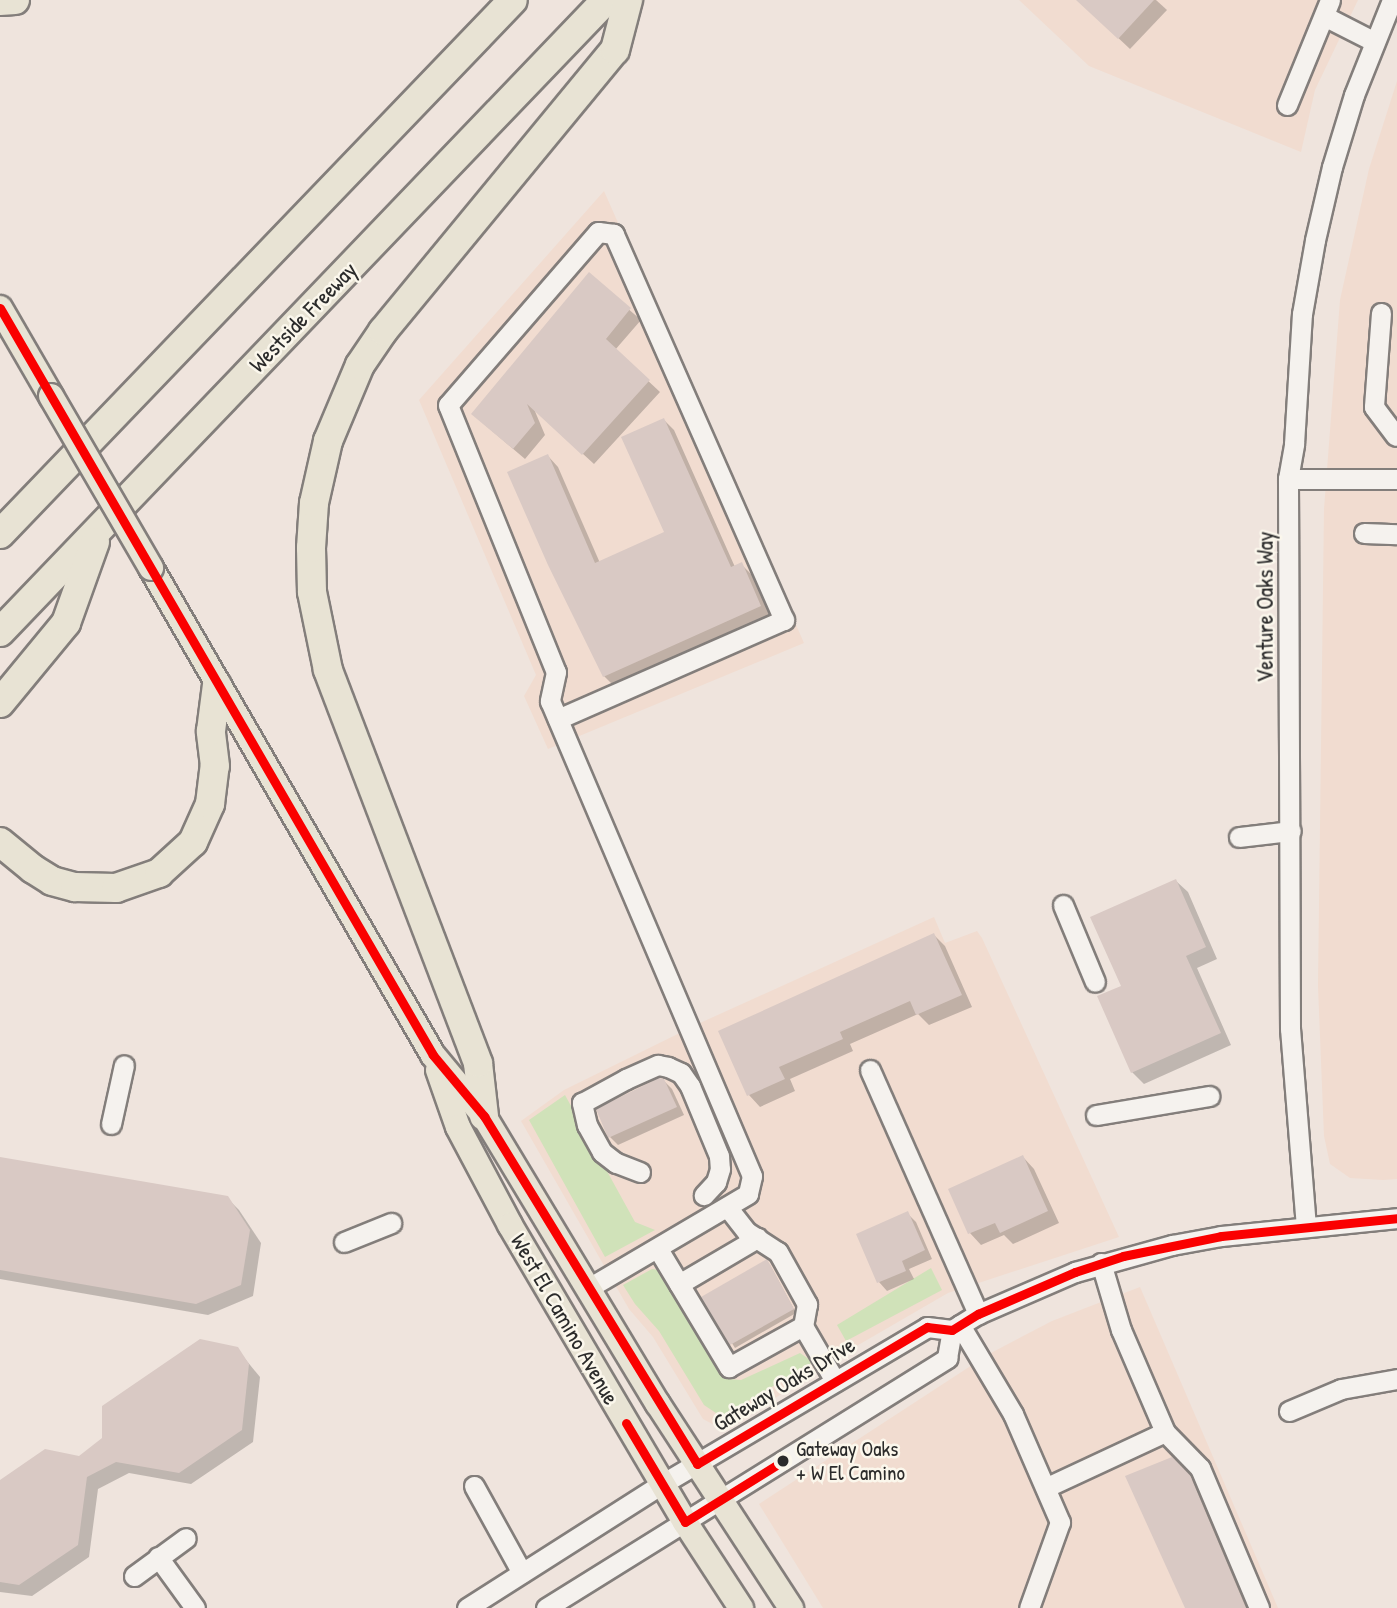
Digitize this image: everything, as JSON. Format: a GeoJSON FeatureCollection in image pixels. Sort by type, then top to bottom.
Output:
{"type":"FeatureCollection","features":[{"type":"Feature","properties":{"kind":"highway"},"geometry":{"type":"LineString","coordinates":[[0,1],[15,0]]}},
{"type":"Feature","properties":{"kind":"highway"},"geometry":{"type":"LineString","coordinates":[[0,534],[513,0]]}},
{"type":"Feature","properties":{"kind":"highway","name":"Westside Freeway"},"geometry":{"type":"LineString","coordinates":[[0,632],[606,0]]}},
{"type":"Feature","properties":{"kind":"highway"},"geometry":{"type":"LineString","coordinates":[[484,1116],[478,1063],[328,670],[312,593],[310,548],[314,503],[328,440],[360,365],[383,331],[615,50],[628,0]]}},
{"type":"Feature","properties":{"kind":"highway"},"geometry":{"type":"LineString","coordinates":[[0,703],[66,623],[99,531]]}},
{"type":"Feature","properties":{"kind":"highway"},"geometry":{"type":"LineString","coordinates":[[0,842],[52,881],[75,887],[116,888],[159,873],[193,842],[211,804],[215,766],[211,731],[217,685]]}},
{"type":"Feature","properties":{"kind":"main road","name":"West El Camino Avenue"},"geometry":{"type":"LineString","coordinates":[[0,307],[433,1055],[484,1116],[719,1500],[791,1608]]}},
{"type":"Feature","properties":{"kind":"main road","name":"West El Camino Avenue"},"geometry":{"type":"LineString","coordinates":[[433,1055],[458,1126],[510,1225],[662,1484],[741,1608]]}},
{"type":"Feature","properties":{"kind":"street","name":"Venture Oaks Way"},"geometry":{"type":"LineString","coordinates":[[1306,1227],[1290,1029],[1288,479],[1294,444],[1302,314],[1315,240],[1332,167],[1374,42],[1392,0]]}},
{"type":"Feature","properties":{"kind":"street"},"geometry":{"type":"LineString","coordinates":[[1287,105],[1327,8],[1374,42]]}},
{"type":"Feature","properties":{"kind":"street"},"geometry":{"type":"LineString","coordinates":[[558,719],[784,620],[614,234],[598,232],[448,405],[556,672],[550,701],[752,1176],[748,1194],[728,1208],[590,1287]]}},
{"type":"Feature","properties":{"kind":"street"},"geometry":{"type":"LineString","coordinates":[[1381,313],[1374,407],[1396,436]]}},
{"type":"Feature","properties":{"kind":"street"},"geometry":{"type":"LineString","coordinates":[[1288,479],[1397,480]]}},
{"type":"Feature","properties":{"kind":"street"},"geometry":{"type":"LineString","coordinates":[[1364,533],[1397,534]]}},
{"type":"Feature","properties":{"kind":"street"},"geometry":{"type":"LineString","coordinates":[[1239,837],[1291,831]]}},
{"type":"Feature","properties":{"kind":"street"},"geometry":{"type":"LineString","coordinates":[[1063,905],[1095,982]]}},
{"type":"Feature","properties":{"kind":"street"},"geometry":{"type":"LineString","coordinates":[[111,1124],[124,1065]]}},
{"type":"Feature","properties":{"kind":"street"},"geometry":{"type":"LineString","coordinates":[[640,1172],[616,1163],[602,1152],[587,1125],[582,1103],[659,1065],[681,1073],[690,1086],[719,1156],[719,1176],[713,1187],[704,1195]]}},
{"type":"Feature","properties":{"kind":"street"},"geometry":{"type":"LineString","coordinates":[[870,1070],[978,1314]]}},
{"type":"Feature","properties":{"kind":"street"},"geometry":{"type":"LineString","coordinates":[[1096,1115],[1209,1096]]}},
{"type":"Feature","properties":{"kind":"street"},"geometry":{"type":"LineString","coordinates":[[728,1208],[747,1231],[778,1252],[807,1304],[803,1326],[835,1381]]}},
{"type":"Feature","properties":{"kind":"street","name":"Gateway Oaks Drive"},"geometry":{"type":"LineString","coordinates":[[467,1608],[662,1484],[927,1327],[956,1328],[978,1314],[1028,1290],[1101,1263],[1199,1240],[1397,1218]]}},
{"type":"Feature","properties":{"kind":"street"},"geometry":{"type":"LineString","coordinates":[[344,1242],[391,1223]]}},
{"type":"Feature","properties":{"kind":"street"},"geometry":{"type":"LineString","coordinates":[[679,1284],[757,1238]]}},
{"type":"Feature","properties":{"kind":"street"},"geometry":{"type":"LineString","coordinates":[[658,1249],[729,1367],[803,1326]]}},
{"type":"Feature","properties":{"kind":"street"},"geometry":{"type":"LineString","coordinates":[[1101,1263],[1121,1330],[1165,1432],[1200,1468],[1259,1608]]}},
{"type":"Feature","properties":{"kind":"street"},"geometry":{"type":"LineString","coordinates":[[956,1328],[1013,1414],[1060,1522],[1029,1608]]}},
{"type":"Feature","properties":{"kind":"street"},"geometry":{"type":"LineString","coordinates":[[546,1608],[947,1358],[956,1328]]}},
{"type":"Feature","properties":{"kind":"street"},"geometry":{"type":"LineString","coordinates":[[1289,1411],[1341,1389],[1397,1379]]}},
{"type":"Feature","properties":{"kind":"street"},"geometry":{"type":"LineString","coordinates":[[1046,1487],[1165,1432]]}},
{"type":"Feature","properties":{"kind":"street"},"geometry":{"type":"LineString","coordinates":[[474,1486],[522,1573]]}},
{"type":"Feature","properties":{"kind":"street"},"geometry":{"type":"LineString","coordinates":[[134,1576],[186,1538]]}},
{"type":"Feature","properties":{"kind":"street"},"geometry":{"type":"LineString","coordinates":[[158,1557],[190,1606]]}},
{"type":"Feature","properties":{"kind":"shaded area"},"geometry":{"type":"Polygon","coordinates":[[[1019,0],[1358,0],[1315,90],[1301,152],[1089,66],[1019,0]]]}},
{"type":"Feature","properties":{"kind":"shaded area"},"geometry":{"type":"Polygon","coordinates":[[[1397,81],[1397,1179],[1383,1180],[1350,1178],[1330,1164],[1324,1136],[1318,986],[1324,509],[1340,300],[1369,169],[1397,81]]]}},
{"type":"Feature","properties":{"kind":"shaded area"},"geometry":{"type":"Polygon","coordinates":[[[604,191],[804,643],[548,749],[524,696],[536,675],[419,400],[604,191]]]}},
{"type":"Feature","properties":{"kind":"shaded area"},"geometry":{"type":"Polygon","coordinates":[[[934,917],[945,943],[977,931],[982,938],[1119,1237],[948,1293],[841,1355],[737,1423],[718,1427],[703,1419],[653,1337],[629,1309],[521,1121],[564,1090],[700,1023],[934,917]]]}},
{"type":"Feature","properties":{"kind":"shaded area"},"geometry":{"type":"Polygon","coordinates":[[[1140,1287],[1278,1608],[823,1608],[759,1504],[989,1354],[1052,1321],[1140,1287]]]}},
{"type":"Feature","properties":{"kind":"green space"},"geometry":{"type":"Polygon","coordinates":[[[565,1095],[635,1222],[655,1230],[605,1257],[529,1120],[565,1095]]]}},
{"type":"Feature","properties":{"kind":"green space"},"geometry":{"type":"Polygon","coordinates":[[[931,1268],[942,1290],[846,1341],[837,1325],[931,1268]]]}},
{"type":"Feature","properties":{"kind":"green space"},"geometry":{"type":"Polygon","coordinates":[[[652,1269],[661,1270],[669,1278],[729,1379],[741,1380],[800,1353],[813,1362],[722,1417],[704,1405],[659,1331],[635,1304],[623,1285],[652,1269]]]}},
{"type":"Feature","properties":{"kind":"building"},"geometry":{"type":"Polygon","coordinates":[[[1076,0],[1154,0],[1118,39],[1076,0]]]}},
{"type":"Feature","properties":{"kind":"building"},"geometry":{"type":"Polygon","coordinates":[[[589,272],[631,308],[606,339],[650,380],[582,455],[527,404],[535,423],[513,449],[471,414],[589,272]]]}},
{"type":"Feature","properties":{"kind":"building"},"geometry":{"type":"Polygon","coordinates":[[[664,418],[731,567],[742,562],[761,606],[603,677],[548,565],[507,472],[548,454],[595,563],[664,532],[621,437],[664,418]]]}},
{"type":"Feature","properties":{"kind":"building"},"geometry":{"type":"Polygon","coordinates":[[[1176,879],[1206,947],[1186,956],[1221,1033],[1131,1073],[1097,996],[1121,986],[1090,917],[1176,879]]]}},
{"type":"Feature","properties":{"kind":"building"},"geometry":{"type":"Polygon","coordinates":[[[934,933],[962,995],[916,1015],[910,1001],[840,1032],[843,1039],[779,1067],[785,1079],[747,1096],[718,1031],[934,933]]]}},
{"type":"Feature","properties":{"kind":"building"},"geometry":{"type":"Polygon","coordinates":[[[659,1078],[664,1079],[677,1107],[608,1138],[596,1109],[659,1078]]]}},
{"type":"Feature","properties":{"kind":"building"},"geometry":{"type":"Polygon","coordinates":[[[1023,1155],[1048,1211],[1000,1233],[995,1223],[968,1234],[948,1189],[1023,1155]]]}},
{"type":"Feature","properties":{"kind":"building"},"geometry":{"type":"Polygon","coordinates":[[[0,1157],[228,1196],[250,1230],[241,1285],[196,1304],[0,1270],[0,1157]]]}},
{"type":"Feature","properties":{"kind":"building"},"geometry":{"type":"Polygon","coordinates":[[[908,1211],[925,1250],[902,1261],[906,1271],[877,1283],[856,1234],[908,1211]]]}},
{"type":"Feature","properties":{"kind":"building"},"geometry":{"type":"Polygon","coordinates":[[[767,1259],[794,1309],[730,1345],[701,1297],[767,1259]]]}},
{"type":"Feature","properties":{"kind":"building"},"geometry":{"type":"Polygon","coordinates":[[[200,1339],[238,1347],[249,1364],[242,1430],[179,1473],[116,1462],[87,1477],[78,1545],[19,1585],[0,1582],[0,1480],[45,1449],[79,1456],[102,1438],[102,1406],[200,1339]]]}},
{"type":"Feature","properties":{"kind":"building"},"geometry":{"type":"Polygon","coordinates":[[[1172,1457],[1190,1475],[1246,1608],[1185,1608],[1125,1476],[1172,1457]]]}},
{"type":"Feature","properties":{"kind":"transit line"},"geometry":{"type":"LineString","coordinates":[[0,308],[433,1055],[484,1116],[697,1464],[927,1327],[952,1330],[978,1314],[1075,1272],[1123,1256],[1221,1236],[1397,1218]]}},
{"type":"Feature","properties":{"kind":"transit line"},"geometry":{"type":"LineString","coordinates":[[626,1423],[685,1522],[783,1461]]}},
{"type":"Feature","properties":{"kind":"place","name":"Gateway Oaks + W El Camino"},"geometry":{"type":"Point","coordinates":[783,1461]}}]}
